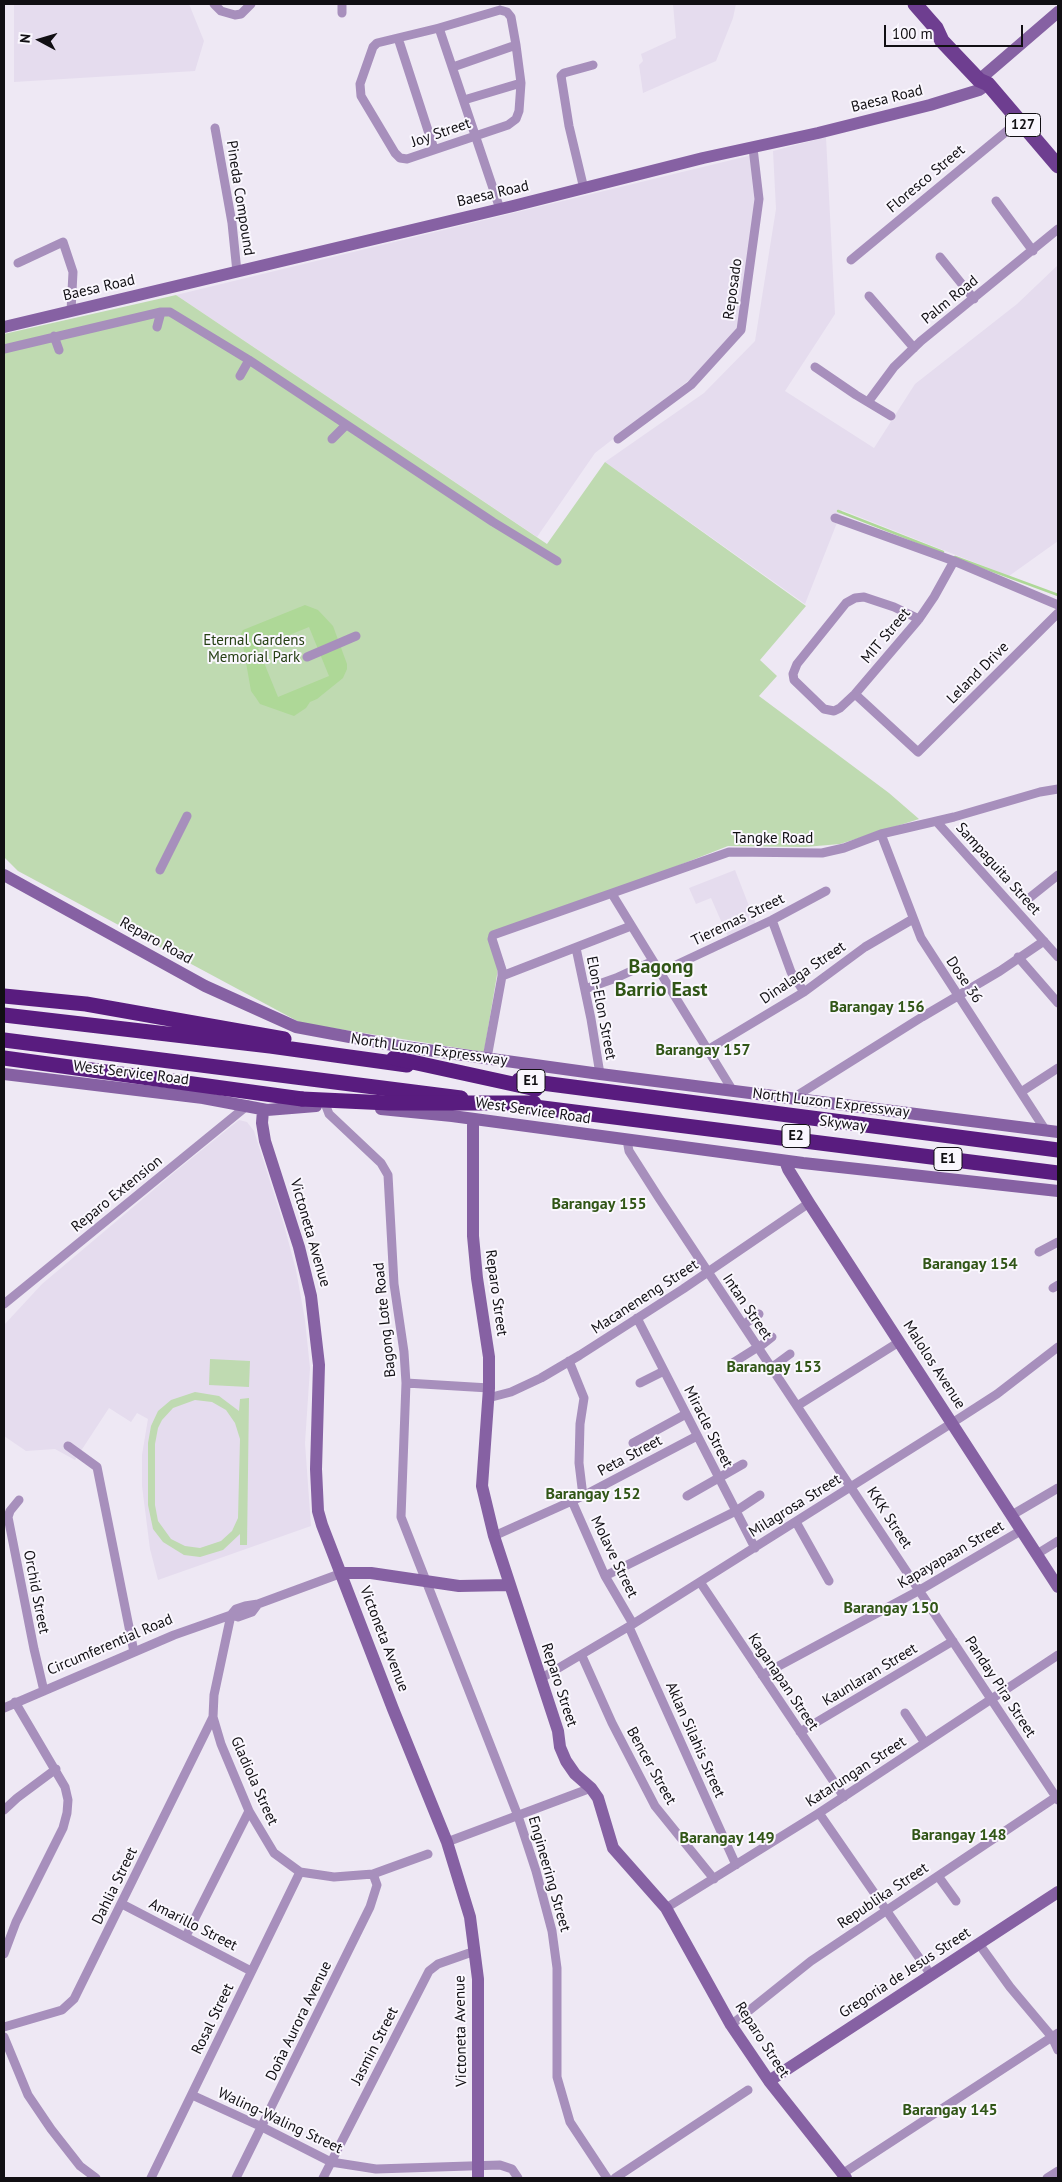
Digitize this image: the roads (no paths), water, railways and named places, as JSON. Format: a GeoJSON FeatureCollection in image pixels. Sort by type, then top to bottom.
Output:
{"type":"FeatureCollection","features":[{"type":"Feature","properties":{"kind":"highway"},"geometry":{"type":"LineString","coordinates":[[4,996],[86,1004],[394,1058],[535,1096]]}},
{"type":"Feature","properties":{"kind":"highway","name":"North Luzon Expressway"},"geometry":{"type":"LineString","coordinates":[[4,1015],[270,1046],[1058,1150]]}},
{"type":"Feature","properties":{"kind":"highway","name":"E1"},"geometry":{"type":"LineString","coordinates":[[4,1040],[1058,1173]]}},
{"type":"Feature","properties":{"kind":"highway"},"geometry":{"type":"LineString","coordinates":[[4,1058],[302,1099],[390,1103],[535,1096]]}},
{"type":"Feature","properties":{"kind":"highway","name":"Skyway"},"geometry":{"type":"LineString","coordinates":[[535,1096],[1058,1154]]}},
{"type":"Feature","properties":{"kind":"highway","name":"Skyway"},"geometry":{"type":"LineString","coordinates":[[535,1096],[1058,1168]]}},
{"type":"Feature","properties":{"kind":"main road","name":"127"},"geometry":{"type":"LineString","coordinates":[[915,4],[936,28],[942,41],[984,80],[1058,166]]}},
{"type":"Feature","properties":{"kind":"street"},"geometry":{"type":"LineString","coordinates":[[214,4],[221,11],[235,15],[241,14],[251,4]]}},
{"type":"Feature","properties":{"kind":"street","name":"Joy Street"},"geometry":{"type":"LineString","coordinates":[[398,38],[377,43],[373,47],[360,84],[363,102],[395,153],[400,158],[406,159],[508,125],[516,118],[519,111],[521,83],[511,17],[507,12],[500,10],[439,28]]}},
{"type":"Feature","properties":{"kind":"street","name":"Baesa Road"},"geometry":{"type":"LineString","coordinates":[[4,327],[584,189],[703,158],[753,148],[979,90],[984,80],[1058,12]]}},
{"type":"Feature","properties":{"kind":"street"},"geometry":{"type":"LineString","coordinates":[[434,149],[398,38],[439,28],[500,209]]}},
{"type":"Feature","properties":{"kind":"street"},"geometry":{"type":"LineString","coordinates":[[453,67],[516,45]]}},
{"type":"Feature","properties":{"kind":"street"},"geometry":{"type":"LineString","coordinates":[[584,189],[569,126],[561,76],[564,73],[593,65]]}},
{"type":"Feature","properties":{"kind":"street","name":"Joy Street"},"geometry":{"type":"LineString","coordinates":[[464,100],[521,83]]}},
{"type":"Feature","properties":{"kind":"street","name":"Floresco Street"},"geometry":{"type":"LineString","coordinates":[[851,260],[1019,121]]}},
{"type":"Feature","properties":{"kind":"street","name":"Pineda Compound"},"geometry":{"type":"LineString","coordinates":[[215,128],[232,223],[238,272]]}},
{"type":"Feature","properties":{"kind":"street","name":"Reposado"},"geometry":{"type":"LineString","coordinates":[[618,439],[691,385],[742,330],[759,199],[753,148]]}},
{"type":"Feature","properties":{"kind":"street"},"geometry":{"type":"LineString","coordinates":[[996,201],[1033,251]]}},
{"type":"Feature","properties":{"kind":"street","name":"Palm Road"},"geometry":{"type":"LineString","coordinates":[[868,402],[894,367],[914,348],[1058,229]]}},
{"type":"Feature","properties":{"kind":"street"},"geometry":{"type":"LineString","coordinates":[[18,263],[63,242],[73,272],[71,311]]}},
{"type":"Feature","properties":{"kind":"street"},"geometry":{"type":"LineString","coordinates":[[940,257],[974,298]]}},
{"type":"Feature","properties":{"kind":"street"},"geometry":{"type":"LineString","coordinates":[[869,296],[914,348]]}},
{"type":"Feature","properties":{"kind":"street"},"geometry":{"type":"LineString","coordinates":[[157,328],[161,312]]}},
{"type":"Feature","properties":{"kind":"street"},"geometry":{"type":"LineString","coordinates":[[4,349],[161,312],[170,312],[249,360],[494,522],[557,561]]}},
{"type":"Feature","properties":{"kind":"street"},"geometry":{"type":"LineString","coordinates":[[54,336],[59,350]]}},
{"type":"Feature","properties":{"kind":"street"},"geometry":{"type":"LineString","coordinates":[[240,376],[249,360]]}},
{"type":"Feature","properties":{"kind":"street"},"geometry":{"type":"LineString","coordinates":[[815,367],[891,416]]}},
{"type":"Feature","properties":{"kind":"street"},"geometry":{"type":"LineString","coordinates":[[332,439],[346,425]]}},
{"type":"Feature","properties":{"kind":"street"},"geometry":{"type":"LineString","coordinates":[[835,518],[954,561],[1058,605]]}},
{"type":"Feature","properties":{"kind":"street","name":"MIT Street"},"geometry":{"type":"LineString","coordinates":[[919,619],[894,607],[864,597],[855,598],[846,603],[797,664],[793,674],[794,680],[824,709],[834,711],[855,694],[919,619],[954,561]]}},
{"type":"Feature","properties":{"kind":"street","name":"Leland Drive"},"geometry":{"type":"LineString","coordinates":[[855,694],[918,752],[1058,613]]}},
{"type":"Feature","properties":{"kind":"street"},"geometry":{"type":"LineString","coordinates":[[308,657],[356,636]]}},
{"type":"Feature","properties":{"kind":"street","name":"Tangke Road"},"geometry":{"type":"LineString","coordinates":[[502,976],[502,970],[492,939],[493,935],[729,852],[822,853],[844,848],[881,834],[1040,792],[1058,789]]}},
{"type":"Feature","properties":{"kind":"street"},"geometry":{"type":"LineString","coordinates":[[160,870],[187,816]]}},
{"type":"Feature","properties":{"kind":"street","name":"Sampaguita Street"},"geometry":{"type":"LineString","coordinates":[[936,821],[1058,957]]}},
{"type":"Feature","properties":{"kind":"street","name":"Dose 36"},"geometry":{"type":"LineString","coordinates":[[881,834],[913,919],[930,954],[1021,1092],[1052,1131]]}},
{"type":"Feature","properties":{"kind":"street","name":"Reparo Road"},"geometry":{"type":"LineString","coordinates":[[4,875],[205,986],[296,1027],[398,1046],[600,1074],[1052,1131]]}},
{"type":"Feature","properties":{"kind":"street"},"geometry":{"type":"LineString","coordinates":[[1028,899],[1058,875]]}},
{"type":"Feature","properties":{"kind":"street","name":"Tieremas Street"},"geometry":{"type":"LineString","coordinates":[[661,972],[772,920],[826,891]]}},
{"type":"Feature","properties":{"kind":"street"},"geometry":{"type":"LineString","coordinates":[[612,894],[709,1049],[733,1091]]}},
{"type":"Feature","properties":{"kind":"street","name":"Dinalaga Street"},"geometry":{"type":"LineString","coordinates":[[709,1049],[804,992],[865,948],[913,919]]}},
{"type":"Feature","properties":{"kind":"street"},"geometry":{"type":"LineString","coordinates":[[772,920],[791,972],[804,992]]}},
{"type":"Feature","properties":{"kind":"street"},"geometry":{"type":"LineString","coordinates":[[487,1058],[502,976],[631,926]]}},
{"type":"Feature","properties":{"kind":"street"},"geometry":{"type":"LineString","coordinates":[[793,1098],[1044,941]]}},
{"type":"Feature","properties":{"kind":"street","name":"Elon-Elon Street"},"geometry":{"type":"LineString","coordinates":[[576,948],[600,1074]]}},
{"type":"Feature","properties":{"kind":"street"},"geometry":{"type":"LineString","coordinates":[[1018,957],[1058,1003]]}},
{"type":"Feature","properties":{"kind":"street"},"geometry":{"type":"LineString","coordinates":[[585,989],[616,978],[653,961]]}},
{"type":"Feature","properties":{"kind":"street"},"geometry":{"type":"LineString","coordinates":[[1021,1092],[1058,1068]]}},
{"type":"Feature","properties":{"kind":"street","name":"West Service Road"},"geometry":{"type":"LineString","coordinates":[[4,1074],[203,1098],[262,1110],[326,1106],[382,1109],[472,1119],[785,1161],[1058,1191]]}},
{"type":"Feature","properties":{"kind":"street","name":"Reparo Extension"},"geometry":{"type":"LineString","coordinates":[[4,1304],[248,1106]]}},
{"type":"Feature","properties":{"kind":"street","name":"Bagong Lote Road"},"geometry":{"type":"LineString","coordinates":[[326,1106],[332,1118],[381,1164],[388,1175],[394,1284],[404,1352],[406,1383],[400,1510],[426,1582]]}},
{"type":"Feature","properties":{"kind":"street","name":"Victoneta Avenue"},"geometry":{"type":"LineString","coordinates":[[262,1110],[265,1141],[299,1247],[311,1296],[319,1365],[316,1469],[318,1511],[322,1526],[342,1573],[393,1709],[447,1842],[466,1897],[478,1979],[478,2178]]}},
{"type":"Feature","properties":{"kind":"street","name":"Reparo Street"},"geometry":{"type":"LineString","coordinates":[[472,1119],[473,1236],[489,1357],[482,1486],[494,1536],[558,1731],[560,1747],[566,1761],[575,1774],[587,1790],[598,1798],[613,1848],[666,1908],[731,2025],[769,2082],[844,2176]]}},
{"type":"Feature","properties":{"kind":"street","name":"Intan Street"},"geometry":{"type":"LineString","coordinates":[[627,1140],[629,1151],[851,1487]]}},
{"type":"Feature","properties":{"kind":"street","name":"Malolos Avenue"},"geometry":{"type":"LineString","coordinates":[[785,1161],[809,1203],[1058,1587]]}},
{"type":"Feature","properties":{"kind":"street","name":"Macaneneng Street"},"geometry":{"type":"LineString","coordinates":[[406,1383],[488,1393],[511,1392],[541,1378],[570,1361],[708,1272],[809,1203]]}},
{"type":"Feature","properties":{"kind":"street"},"geometry":{"type":"LineString","coordinates":[[1039,1252],[1058,1242]]}},
{"type":"Feature","properties":{"kind":"street"},"geometry":{"type":"LineString","coordinates":[[743,1326],[759,1314]]}},
{"type":"Feature","properties":{"kind":"street","name":"Miracle Street"},"geometry":{"type":"LineString","coordinates":[[637,1318],[755,1548]]}},
{"type":"Feature","properties":{"kind":"street"},"geometry":{"type":"LineString","coordinates":[[731,1364],[772,1337]]}},
{"type":"Feature","properties":{"kind":"street"},"geometry":{"type":"LineString","coordinates":[[797,1406],[899,1342]]}},
{"type":"Feature","properties":{"kind":"street","name":"Milagrosa Street"},"geometry":{"type":"LineString","coordinates":[[540,1679],[631,1626],[952,1423],[997,1394],[1058,1347]]}},
{"type":"Feature","properties":{"kind":"street"},"geometry":{"type":"LineString","coordinates":[[771,1368],[790,1354]]}},
{"type":"Feature","properties":{"kind":"street"},"geometry":{"type":"LineString","coordinates":[[570,1361],[584,1398],[580,1424],[579,1463],[583,1496]]}},
{"type":"Feature","properties":{"kind":"street"},"geometry":{"type":"LineString","coordinates":[[640,1383],[664,1371]]}},
{"type":"Feature","properties":{"kind":"street"},"geometry":{"type":"LineString","coordinates":[[633,1443],[686,1414]]}},
{"type":"Feature","properties":{"kind":"street","name":"Peta Street"},"geometry":{"type":"LineString","coordinates":[[494,1536],[583,1496],[698,1436]]}},
{"type":"Feature","properties":{"kind":"street"},"geometry":{"type":"LineString","coordinates":[[68,1446],[97,1468],[134,1652]]}},
{"type":"Feature","properties":{"kind":"street"},"geometry":{"type":"LineString","coordinates":[[687,1496],[743,1464]]}},
{"type":"Feature","properties":{"kind":"street","name":"KKK Street"},"geometry":{"type":"LineString","coordinates":[[851,1487],[920,1590]]}},
{"type":"Feature","properties":{"kind":"street"},"geometry":{"type":"LineString","coordinates":[[1012,1515],[1058,1488]]}},
{"type":"Feature","properties":{"kind":"street"},"geometry":{"type":"LineString","coordinates":[[605,1576],[736,1511],[760,1495]]}},
{"type":"Feature","properties":{"kind":"street","name":"Orchid Street"},"geometry":{"type":"LineString","coordinates":[[19,1500],[8,1517],[44,1691]]}},
{"type":"Feature","properties":{"kind":"street","name":"Molave Street"},"geometry":{"type":"LineString","coordinates":[[572,1501],[605,1576],[631,1626]]}},
{"type":"Feature","properties":{"kind":"street"},"geometry":{"type":"LineString","coordinates":[[796,1522],[829,1581]]}},
{"type":"Feature","properties":{"kind":"street","name":"Kapayapaan Street"},"geometry":{"type":"LineString","coordinates":[[762,1675],[920,1590],[1022,1530]]}},
{"type":"Feature","properties":{"kind":"street"},"geometry":{"type":"LineString","coordinates":[[1037,1554],[1058,1541]]}},
{"type":"Feature","properties":{"kind":"street","name":"Circumferential Road"},"geometry":{"type":"LineString","coordinates":[[4,1708],[174,1635],[231,1615],[238,1617],[252,1612],[258,1604],[342,1573],[371,1573],[459,1586],[509,1584]]}},
{"type":"Feature","properties":{"kind":"street","name":"Engineering Street"},"geometry":{"type":"LineString","coordinates":[[426,1582],[518,1816],[536,1871],[552,1931],[557,1968],[557,2077],[570,2122],[607,2178]]}},
{"type":"Feature","properties":{"kind":"street","name":"Kaganapan Street"},"geometry":{"type":"LineString","coordinates":[[700,1582],[844,1797]]}},
{"type":"Feature","properties":{"kind":"street","name":"Panday Pira Street"},"geometry":{"type":"LineString","coordinates":[[920,1590],[1057,1798]]}},
{"type":"Feature","properties":{"kind":"street","name":"Gladiola Street"},"geometry":{"type":"LineString","coordinates":[[231,1615],[214,1696],[213,1717],[221,1744],[249,1810],[274,1853],[300,1872],[334,1877],[373,1874],[428,1854]]}},
{"type":"Feature","properties":{"kind":"street","name":"Aklan Silahis Street"},"geometry":{"type":"LineString","coordinates":[[631,1626],[736,1865]]}},
{"type":"Feature","properties":{"kind":"street","name":"Kaunlaran Street"},"geometry":{"type":"LineString","coordinates":[[800,1732],[953,1641]]}},
{"type":"Feature","properties":{"kind":"street","name":"Katarungan Street"},"geometry":{"type":"LineString","coordinates":[[666,1908],[844,1797],[1058,1655]]}},
{"type":"Feature","properties":{"kind":"street","name":"Bencer Street"},"geometry":{"type":"LineString","coordinates":[[582,1656],[612,1723],[655,1806],[714,1879]]}},
{"type":"Feature","properties":{"kind":"street"},"geometry":{"type":"LineString","coordinates":[[4,1954],[16,1922],[63,1828],[68,1800],[65,1787],[56,1769],[15,1702]]}},
{"type":"Feature","properties":{"kind":"street"},"geometry":{"type":"LineString","coordinates":[[905,1712],[925,1743]]}},
{"type":"Feature","properties":{"kind":"street","name":"Dahlia Street"},"geometry":{"type":"LineString","coordinates":[[4,2027],[62,2010],[74,1999],[213,1717]]}},
{"type":"Feature","properties":{"kind":"street"},"geometry":{"type":"LineString","coordinates":[[4,1810],[16,1798],[56,1769]]}},
{"type":"Feature","properties":{"kind":"street"},"geometry":{"type":"LineString","coordinates":[[447,1842],[587,1790]]}},
{"type":"Feature","properties":{"kind":"street","name":"Republika Street"},"geometry":{"type":"LineString","coordinates":[[731,2025],[811,1961],[1057,1798]]}},
{"type":"Feature","properties":{"kind":"street"},"geometry":{"type":"LineString","coordinates":[[186,1936],[249,1810]]}},
{"type":"Feature","properties":{"kind":"street"},"geometry":{"type":"LineString","coordinates":[[819,1813],[931,1975]]}},
{"type":"Feature","properties":{"kind":"street","name":"Rosal Street"},"geometry":{"type":"LineString","coordinates":[[151,2178],[300,1872]]}},
{"type":"Feature","properties":{"kind":"street","name":"Doña Aurora Avenue"},"geometry":{"type":"LineString","coordinates":[[236,2178],[370,1907],[377,1885],[373,1874]]}},
{"type":"Feature","properties":{"kind":"street"},"geometry":{"type":"LineString","coordinates":[[938,1876],[956,1901]]}},
{"type":"Feature","properties":{"kind":"street","name":"Gregoria de Jesus Street"},"geometry":{"type":"LineString","coordinates":[[769,2082],[1058,1892]]}},
{"type":"Feature","properties":{"kind":"street","name":"Amarillo Street"},"geometry":{"type":"LineString","coordinates":[[122,1904],[251,1971]]}},
{"type":"Feature","properties":{"kind":"street"},"geometry":{"type":"LineString","coordinates":[[979,1944],[1010,1987],[1055,2035],[1058,2050]]}},
{"type":"Feature","properties":{"kind":"street","name":"Jasmin Street"},"geometry":{"type":"LineString","coordinates":[[323,2178],[429,1971],[438,1964],[475,1951]]}},
{"type":"Feature","properties":{"kind":"street"},"geometry":{"type":"LineString","coordinates":[[844,2176],[1055,2035]]}},
{"type":"Feature","properties":{"kind":"street"},"geometry":{"type":"LineString","coordinates":[[4,2037],[28,2095],[50,2129],[80,2166],[96,2178]]}},
{"type":"Feature","properties":{"kind":"street"},"geometry":{"type":"LineString","coordinates":[[615,2178],[748,2090]]}},
{"type":"Feature","properties":{"kind":"street","name":"Waling-Waling Street"},"geometry":{"type":"LineString","coordinates":[[192,2095],[262,2127],[331,2162],[387,2174],[478,2165],[506,2166],[512,2169],[518,2178]]}},
{"type":"Feature","properties":{"kind":"street"},"geometry":{"type":"LineString","coordinates":[[1047,2178],[1058,2171]]}},
{"type":"Feature","properties":{"kind":"waterway"},"geometry":{"type":"LineString","coordinates":[[838,511],[943,552]]}},
{"type":"Feature","properties":{"kind":"waterway"},"geometry":{"type":"LineString","coordinates":[[955,557],[1058,595]]}},
{"type":"Feature","properties":{"kind":"district","name":"Bagong Barrio East"},"geometry":{"type":"Point","coordinates":[661,978]}},
{"type":"Feature","properties":{"kind":"district","name":"Barangay 156"},"geometry":{"type":"Point","coordinates":[877,1007]}},
{"type":"Feature","properties":{"kind":"district","name":"Barangay 157"},"geometry":{"type":"Point","coordinates":[703,1050]}},
{"type":"Feature","properties":{"kind":"district","name":"Barangay 155"},"geometry":{"type":"Point","coordinates":[599,1204]}},
{"type":"Feature","properties":{"kind":"district","name":"Barangay 154"},"geometry":{"type":"Point","coordinates":[970,1264]}},
{"type":"Feature","properties":{"kind":"district","name":"Barangay 153"},"geometry":{"type":"Point","coordinates":[774,1367]}},
{"type":"Feature","properties":{"kind":"district","name":"Barangay 152"},"geometry":{"type":"Point","coordinates":[593,1494]}},
{"type":"Feature","properties":{"kind":"district","name":"Barangay 150"},"geometry":{"type":"Point","coordinates":[891,1608]}},
{"type":"Feature","properties":{"kind":"district","name":"Barangay 148"},"geometry":{"type":"Point","coordinates":[959,1835]}},
{"type":"Feature","properties":{"kind":"district","name":"Barangay 149"},"geometry":{"type":"Point","coordinates":[727,1838]}},
{"type":"Feature","properties":{"kind":"district","name":"Barangay 145"},"geometry":{"type":"Point","coordinates":[950,2110]}},
{"type":"Feature","properties":{"kind":"park label","name":"Eternal Gardens Memorial Park"},"geometry":{"type":"Point","coordinates":[254,650]}}]}
